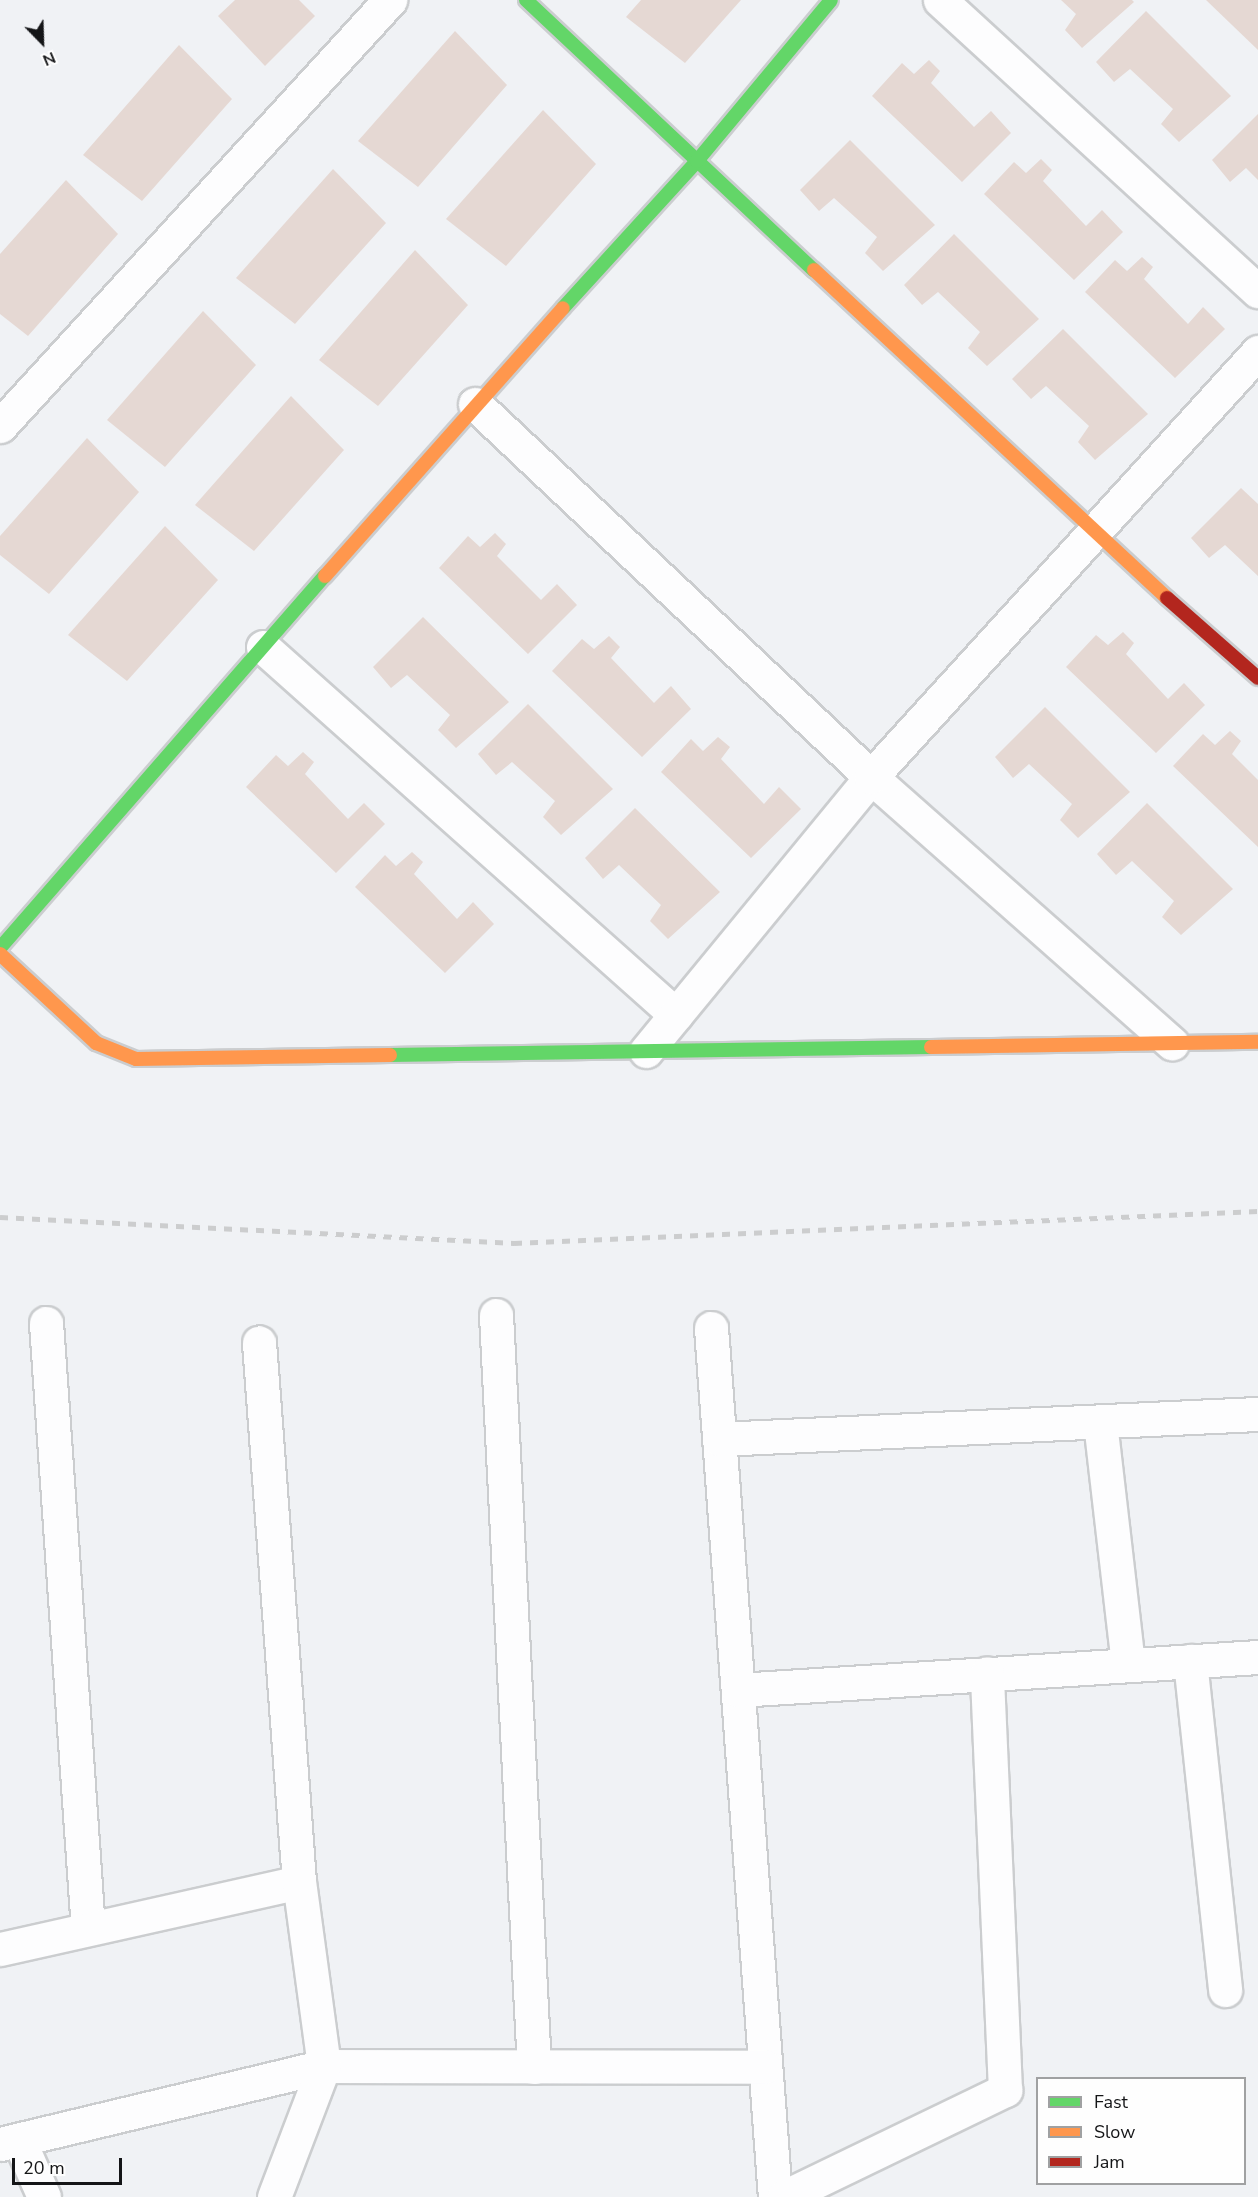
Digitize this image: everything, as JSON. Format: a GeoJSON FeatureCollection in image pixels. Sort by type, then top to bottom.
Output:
{"type":"FeatureCollection","features":[{"type":"Feature","properties":{"kind":"street"},"geometry":{"type":"LineString","coordinates":[[0,426],[390,0]]}},
{"type":"Feature","properties":{"kind":"street"},"geometry":{"type":"LineString","coordinates":[[526,0],[1093,532],[1258,678]]}},
{"type":"Feature","properties":{"kind":"street"},"geometry":{"type":"LineString","coordinates":[[0,948],[475,404],[697,161],[831,0]]}},
{"type":"Feature","properties":{"kind":"street"},"geometry":{"type":"LineString","coordinates":[[940,0],[1258,291]]}},
{"type":"Feature","properties":{"kind":"street"},"geometry":{"type":"LineString","coordinates":[[646,1051],[872,777],[1258,352]]}},
{"type":"Feature","properties":{"kind":"street"},"geometry":{"type":"LineString","coordinates":[[475,404],[872,777],[1172,1043]]}},
{"type":"Feature","properties":{"kind":"street"},"geometry":{"type":"LineString","coordinates":[[263,647],[676,1015]]}},
{"type":"Feature","properties":{"kind":"street"},"geometry":{"type":"LineString","coordinates":[[0,954],[96,1043],[136,1059],[1258,1042]]}},
{"type":"Feature","properties":{"kind":"street"},"geometry":{"type":"LineString","coordinates":[[496,1315],[534,2067]]}},
{"type":"Feature","properties":{"kind":"street"},"geometry":{"type":"LineString","coordinates":[[46,1323],[88,1929]]}},
{"type":"Feature","properties":{"kind":"street"},"geometry":{"type":"LineString","coordinates":[[711,1328],[775,2197]]}},
{"type":"Feature","properties":{"kind":"street"},"geometry":{"type":"LineString","coordinates":[[259,1342],[299,1882],[324,2066],[274,2197]]}},
{"type":"Feature","properties":{"kind":"street"},"geometry":{"type":"LineString","coordinates":[[719,1439],[1258,1414]]}},
{"type":"Feature","properties":{"kind":"street"},"geometry":{"type":"LineString","coordinates":[[1100,1422],[1128,1664]]}},
{"type":"Feature","properties":{"kind":"street"},"geometry":{"type":"LineString","coordinates":[[738,1690],[1258,1657]]}},
{"type":"Feature","properties":{"kind":"street"},"geometry":{"type":"LineString","coordinates":[[1190,1660],[1225,1990]]}},
{"type":"Feature","properties":{"kind":"street"},"geometry":{"type":"LineString","coordinates":[[784,2197],[1005,2090],[987,1673]]}},
{"type":"Feature","properties":{"kind":"street"},"geometry":{"type":"LineString","coordinates":[[0,1949],[299,1882]]}},
{"type":"Feature","properties":{"kind":"street"},"geometry":{"type":"LineString","coordinates":[[44,2197],[9,2142],[324,2066],[765,2067]]}},
{"type":"Feature","properties":{"kind":"building"},"geometry":{"type":"Polygon","coordinates":[[[235,0],[299,0],[315,16],[265,66],[218,16],[235,0]]]}},
{"type":"Feature","properties":{"kind":"building"},"geometry":{"type":"Polygon","coordinates":[[[641,0],[741,0],[685,63],[626,17],[641,0]]]}},
{"type":"Feature","properties":{"kind":"building"},"geometry":{"type":"Polygon","coordinates":[[[1061,0],[1132,0],[1134,2],[1082,48],[1065,30],[1076,14],[1061,0]]]}},
{"type":"Feature","properties":{"kind":"building"},"geometry":{"type":"Polygon","coordinates":[[[1206,0],[1258,0],[1258,50],[1206,0]]]}},
{"type":"Feature","properties":{"kind":"building"},"geometry":{"type":"Polygon","coordinates":[[[1146,11],[1231,96],[1179,142],[1161,124],[1173,109],[1130,69],[1114,82],[1096,62],[1146,11]]]}},
{"type":"Feature","properties":{"kind":"building"},"geometry":{"type":"Polygon","coordinates":[[[455,31],[507,85],[418,187],[358,141],[455,31]]]}},
{"type":"Feature","properties":{"kind":"building"},"geometry":{"type":"Polygon","coordinates":[[[179,45],[232,99],[142,201],[83,155],[179,45]]]}},
{"type":"Feature","properties":{"kind":"building"},"geometry":{"type":"Polygon","coordinates":[[[929,60],[940,71],[931,83],[974,127],[991,111],[1011,133],[962,182],[872,96],[902,63],[914,74],[929,60]]]}},
{"type":"Feature","properties":{"kind":"building"},"geometry":{"type":"Polygon","coordinates":[[[543,110],[596,164],[506,266],[446,219],[543,110]]]}},
{"type":"Feature","properties":{"kind":"building"},"geometry":{"type":"Polygon","coordinates":[[[1258,114],[1258,180],[1246,168],[1230,182],[1212,160],[1258,114]]]}},
{"type":"Feature","properties":{"kind":"building"},"geometry":{"type":"Polygon","coordinates":[[[850,140],[935,225],[883,271],[865,253],[877,237],[834,198],[819,211],[800,190],[850,140]]]}},
{"type":"Feature","properties":{"kind":"building"},"geometry":{"type":"Polygon","coordinates":[[[1041,159],[1052,170],[1043,181],[1086,226],[1102,210],[1123,232],[1074,280],[984,194],[1014,162],[1026,173],[1041,159]]]}},
{"type":"Feature","properties":{"kind":"building"},"geometry":{"type":"Polygon","coordinates":[[[333,169],[386,223],[295,324],[236,278],[333,169]]]}},
{"type":"Feature","properties":{"kind":"building"},"geometry":{"type":"Polygon","coordinates":[[[66,180],[118,234],[28,336],[0,314],[0,254],[66,180]]]}},
{"type":"Feature","properties":{"kind":"building"},"geometry":{"type":"Polygon","coordinates":[[[954,234],[1039,319],[987,366],[968,348],[980,332],[938,292],[922,305],[904,285],[954,234]]]}},
{"type":"Feature","properties":{"kind":"building"},"geometry":{"type":"Polygon","coordinates":[[[415,250],[468,305],[378,406],[319,360],[415,250]]]}},
{"type":"Feature","properties":{"kind":"building"},"geometry":{"type":"Polygon","coordinates":[[[1142,257],[1153,267],[1144,279],[1188,324],[1203,307],[1225,329],[1175,378],[1085,292],[1115,260],[1127,271],[1142,257]]]}},
{"type":"Feature","properties":{"kind":"building"},"geometry":{"type":"Polygon","coordinates":[[[203,311],[256,365],[165,467],[107,420],[203,311]]]}},
{"type":"Feature","properties":{"kind":"building"},"geometry":{"type":"Polygon","coordinates":[[[1063,329],[1148,414],[1095,460],[1078,442],[1089,426],[1046,386],[1031,399],[1012,379],[1063,329]]]}},
{"type":"Feature","properties":{"kind":"building"},"geometry":{"type":"Polygon","coordinates":[[[291,396],[344,450],[254,551],[195,505],[291,396]]]}},
{"type":"Feature","properties":{"kind":"building"},"geometry":{"type":"Polygon","coordinates":[[[87,438],[139,492],[49,594],[0,555],[0,536],[87,438]]]}},
{"type":"Feature","properties":{"kind":"building"},"geometry":{"type":"Polygon","coordinates":[[[1241,488],[1258,504],[1258,576],[1225,545],[1209,558],[1191,538],[1241,488]]]}},
{"type":"Feature","properties":{"kind":"building"},"geometry":{"type":"Polygon","coordinates":[[[165,526],[218,580],[127,681],[68,635],[165,526]]]}},
{"type":"Feature","properties":{"kind":"building"},"geometry":{"type":"Polygon","coordinates":[[[495,533],[506,544],[497,556],[541,600],[557,584],[577,605],[528,654],[439,568],[468,536],[480,547],[495,533]]]}},
{"type":"Feature","properties":{"kind":"building"},"geometry":{"type":"Polygon","coordinates":[[[423,617],[509,702],[456,748],[438,730],[450,715],[407,675],[391,688],[373,667],[423,617]]]}},
{"type":"Feature","properties":{"kind":"building"},"geometry":{"type":"Polygon","coordinates":[[[1123,632],[1134,643],[1126,654],[1168,699],[1184,683],[1205,705],[1156,753],[1066,667],[1096,635],[1108,645],[1123,632]]]}},
{"type":"Feature","properties":{"kind":"building"},"geometry":{"type":"Polygon","coordinates":[[[609,636],[620,647],[611,658],[654,703],[671,686],[691,709],[642,757],[552,671],[582,639],[594,649],[609,636]]]}},
{"type":"Feature","properties":{"kind":"building"},"geometry":{"type":"Polygon","coordinates":[[[528,704],[613,789],[561,835],[543,817],[555,801],[512,762],[496,775],[478,754],[528,704]]]}},
{"type":"Feature","properties":{"kind":"building"},"geometry":{"type":"Polygon","coordinates":[[[1045,707],[1130,792],[1078,838],[1060,820],[1072,804],[1029,764],[1013,778],[995,757],[1045,707]]]}},
{"type":"Feature","properties":{"kind":"building"},"geometry":{"type":"Polygon","coordinates":[[[1230,731],[1241,741],[1232,754],[1258,780],[1258,847],[1173,766],[1203,734],[1215,745],[1230,731]]]}},
{"type":"Feature","properties":{"kind":"building"},"geometry":{"type":"Polygon","coordinates":[[[718,737],[730,747],[721,759],[764,804],[779,787],[801,809],[751,858],[661,772],[691,739],[703,751],[718,737]]]}},
{"type":"Feature","properties":{"kind":"building"},"geometry":{"type":"Polygon","coordinates":[[[303,752],[314,762],[305,774],[348,819],[364,803],[385,824],[336,873],[246,787],[276,755],[288,766],[303,752]]]}},
{"type":"Feature","properties":{"kind":"building"},"geometry":{"type":"Polygon","coordinates":[[[1147,803],[1233,889],[1181,935],[1162,917],[1174,901],[1132,861],[1116,875],[1097,854],[1147,803]]]}},
{"type":"Feature","properties":{"kind":"building"},"geometry":{"type":"Polygon","coordinates":[[[635,808],[720,892],[668,939],[650,921],[661,905],[619,865],[603,879],[585,858],[635,808]]]}},
{"type":"Feature","properties":{"kind":"building"},"geometry":{"type":"Polygon","coordinates":[[[412,852],[423,862],[414,874],[457,919],[473,902],[494,924],[445,973],[355,887],[385,855],[396,866],[412,852]]]}},
{"type":"Feature","properties":{"kind":"railway"},"geometry":{"type":"LineString","coordinates":[[0,1217],[514,1243],[1258,1211]]}},
{"type":"Feature","properties":{"kind":"traffic: fast"},"geometry":{"type":"LineString","coordinates":[[526,0],[814,270]]}},
{"type":"Feature","properties":{"kind":"traffic: fast"},"geometry":{"type":"LineString","coordinates":[[563,308],[697,161],[831,0]]}},
{"type":"Feature","properties":{"kind":"traffic: fast"},"geometry":{"type":"LineString","coordinates":[[0,948],[325,576]]}},
{"type":"Feature","properties":{"kind":"traffic: fast"},"geometry":{"type":"LineString","coordinates":[[390,1055],[931,1047]]}},
{"type":"Feature","properties":{"kind":"traffic: slow"},"geometry":{"type":"LineString","coordinates":[[814,270],[1167,598]]}},
{"type":"Feature","properties":{"kind":"traffic: slow"},"geometry":{"type":"LineString","coordinates":[[325,576],[563,308]]}},
{"type":"Feature","properties":{"kind":"traffic: slow"},"geometry":{"type":"LineString","coordinates":[[0,954],[96,1043],[136,1059],[390,1055]]}},
{"type":"Feature","properties":{"kind":"traffic: slow"},"geometry":{"type":"LineString","coordinates":[[931,1047],[1258,1042]]}},
{"type":"Feature","properties":{"kind":"traffic: jam"},"geometry":{"type":"LineString","coordinates":[[1167,598],[1258,678]]}}]}
